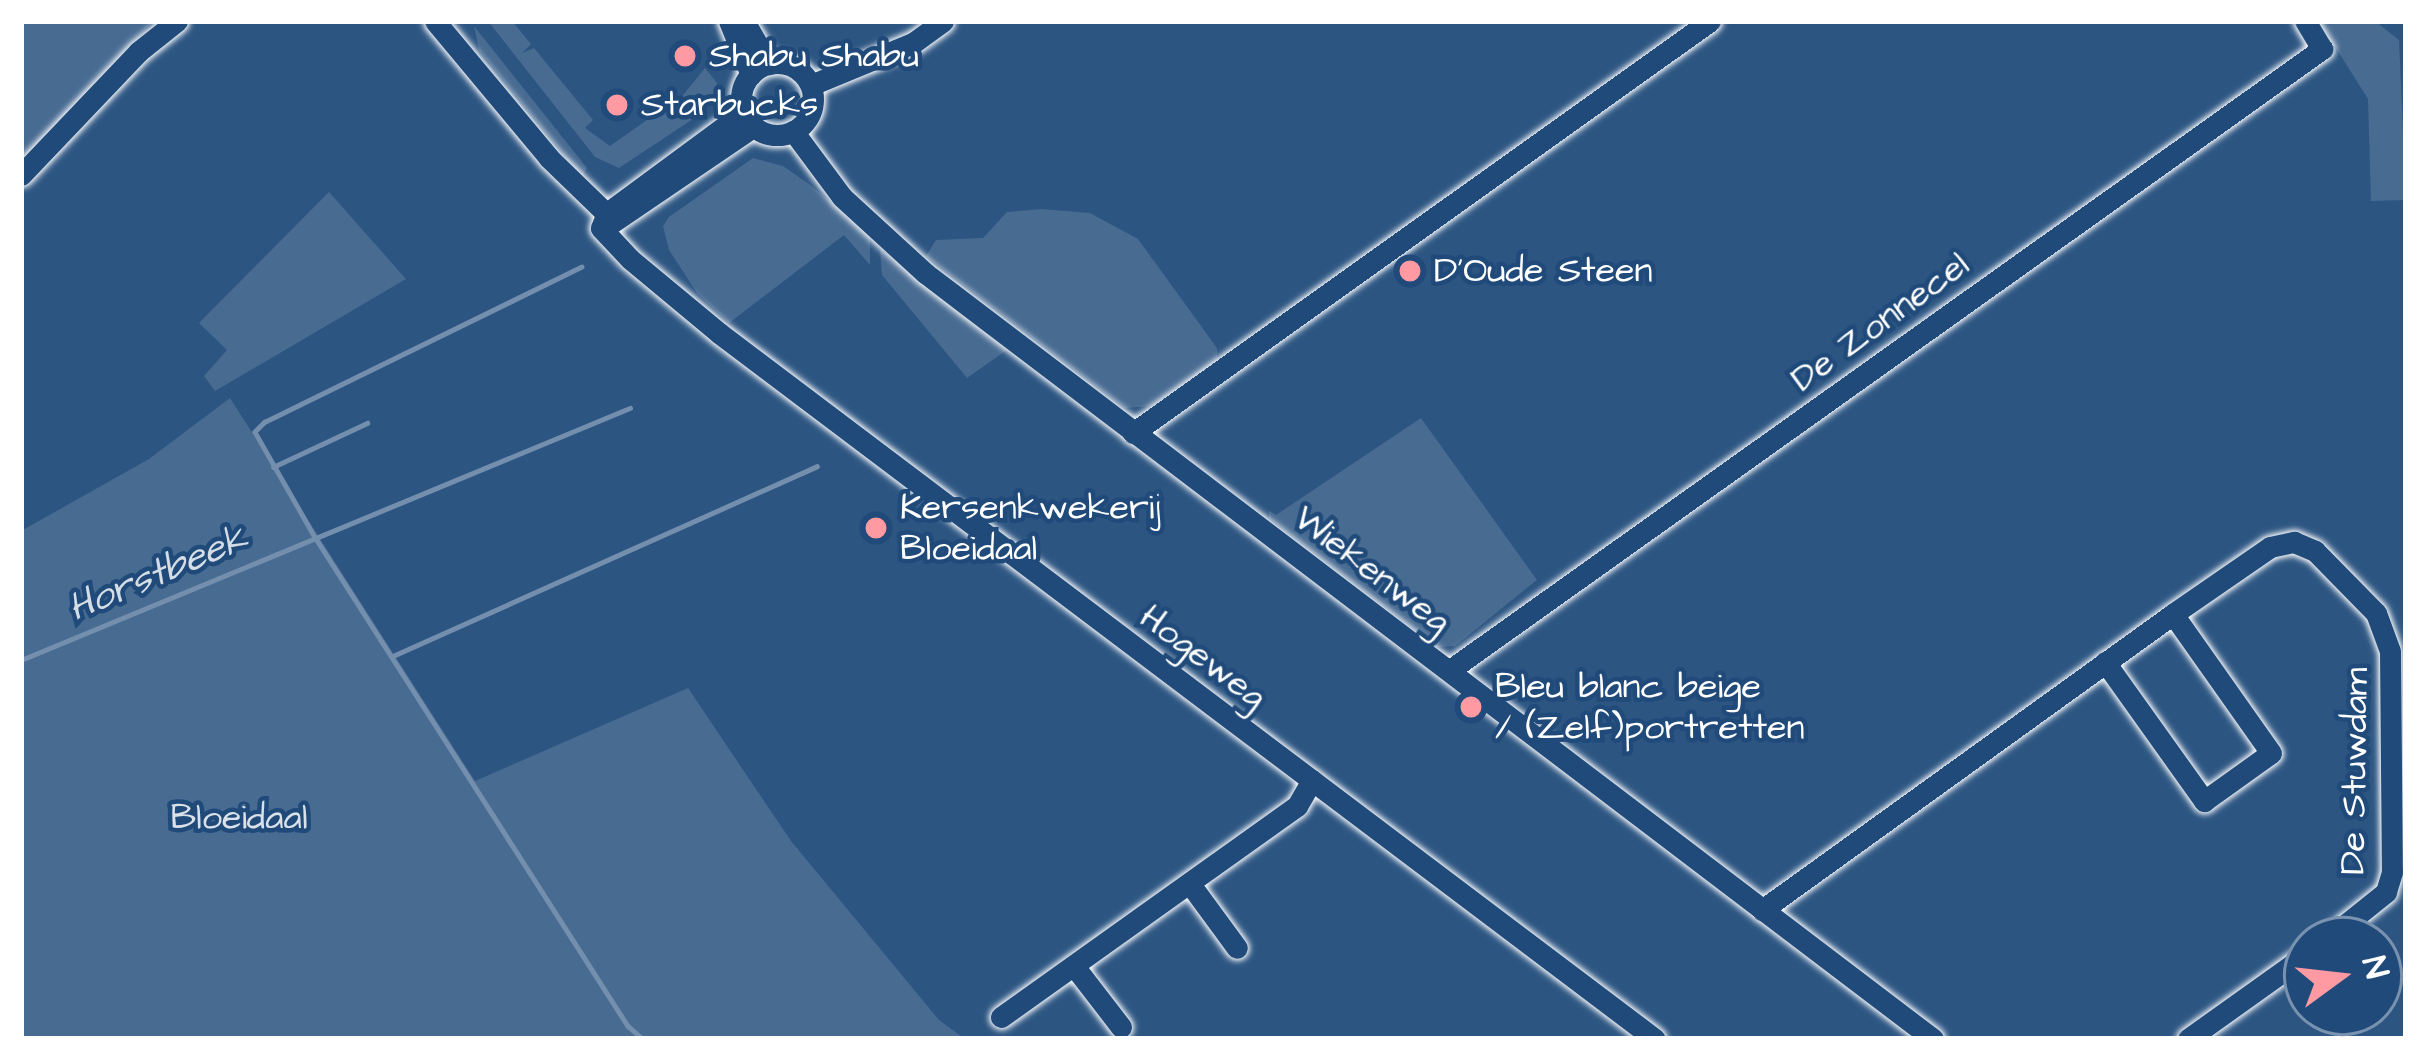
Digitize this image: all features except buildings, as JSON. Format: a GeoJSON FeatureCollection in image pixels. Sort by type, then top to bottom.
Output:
{"type":"FeatureCollection","features":[{"type":"Feature","properties":{"kind":"street"},"geometry":{"type":"LineString","coordinates":[[139,52],[160,21]]}},
{"type":"Feature","properties":{"kind":"street"},"geometry":{"type":"LineString","coordinates":[[21,176],[139,52],[177,21]]}},
{"type":"Feature","properties":{"kind":"street"},"geometry":{"type":"LineString","coordinates":[[729,21],[760,69]]}},
{"type":"Feature","properties":{"kind":"street"},"geometry":{"type":"LineString","coordinates":[[744,21],[760,69]]}},
{"type":"Feature","properties":{"kind":"street"},"geometry":{"type":"LineString","coordinates":[[811,86],[913,43],[943,21]]}},
{"type":"Feature","properties":{"kind":"street"},"geometry":{"type":"LineString","coordinates":[[1133,433],[1710,21]]}},
{"type":"Feature","properties":{"kind":"street","name":"De Zonnecel"},"geometry":{"type":"LineString","coordinates":[[1450,670],[2322,49],[2305,21]]}},
{"type":"Feature","properties":{"kind":"street","name":"Hogeweg"},"geometry":{"type":"LineString","coordinates":[[442,24],[661,289],[1655,1039]]}},
{"type":"Feature","properties":{"kind":"street"},"geometry":{"type":"LineString","coordinates":[[794,67],[811,86],[812,106],[793,131],[769,134],[749,119],[743,89],[760,69],[794,67]]}},
{"type":"Feature","properties":{"kind":"street"},"geometry":{"type":"LineString","coordinates":[[608,222],[749,119]]}},
{"type":"Feature","properties":{"kind":"street","name":"Wiekenweg"},"geometry":{"type":"LineString","coordinates":[[793,131],[842,197],[911,260],[1933,1039]]}},
{"type":"Feature","properties":{"kind":"street","name":"De Stuwdam"},"geometry":{"type":"LineString","coordinates":[[1762,910],[2173,614],[2270,547],[2294,542],[2315,551],[2386,630],[2392,872],[2386,892],[2356,916]]}},
{"type":"Feature","properties":{"kind":"street"},"geometry":{"type":"LineString","coordinates":[[2105,662],[2204,802],[2271,753],[2173,614]]}},
{"type":"Feature","properties":{"kind":"street"},"geometry":{"type":"LineString","coordinates":[[1001,1017],[1297,806],[1312,780]]}},
{"type":"Feature","properties":{"kind":"street"},"geometry":{"type":"LineString","coordinates":[[1190,884],[1237,948]]}},
{"type":"Feature","properties":{"kind":"street"},"geometry":{"type":"LineString","coordinates":[[1074,966],[1121,1027]]}},
{"type":"Feature","properties":{"kind":"street"},"geometry":{"type":"LineString","coordinates":[[2188,1039],[2283,971]]}},
{"type":"Feature","properties":{"kind":"green space"},"geometry":{"type":"Polygon","coordinates":[[[21,21],[153,21],[21,165],[21,21]]]}},
{"type":"Feature","properties":{"kind":"green space"},"geometry":{"type":"Polygon","coordinates":[[[488,21],[512,21],[531,44],[522,53],[534,48],[593,120],[585,128],[610,146],[684,94],[705,68],[717,83],[714,94],[702,113],[619,168],[595,157],[488,21]]]}},
{"type":"Feature","properties":{"kind":"green space"},"geometry":{"type":"Polygon","coordinates":[[[2319,21],[2375,21],[2399,40],[2406,200],[2371,201],[2368,99],[2319,21]]]}},
{"type":"Feature","properties":{"kind":"green space"},"geometry":{"type":"Polygon","coordinates":[[[474,26],[587,168],[582,177],[479,50],[474,26]]]}},
{"type":"Feature","properties":{"kind":"green space"},"geometry":{"type":"Polygon","coordinates":[[[753,158],[783,166],[870,235],[870,265],[844,235],[729,323],[697,293],[669,250],[663,226],[753,158]]]}},
{"type":"Feature","properties":{"kind":"green space"},"geometry":{"type":"Polygon","coordinates":[[[329,192],[406,279],[215,391],[204,376],[227,350],[199,323],[329,192]]]}},
{"type":"Feature","properties":{"kind":"green space"},"geometry":{"type":"Polygon","coordinates":[[[1007,212],[1090,213],[1138,239],[1217,348],[1217,361],[1151,406],[1125,408],[926,256],[936,240],[983,238],[1007,212]]]}},
{"type":"Feature","properties":{"kind":"green space"},"geometry":{"type":"Polygon","coordinates":[[[880,249],[1007,350],[967,378],[882,275],[880,249]]]}},
{"type":"Feature","properties":{"kind":"green space","name":"Bloeidaal"},"geometry":{"type":"Polygon","coordinates":[[[230,398],[475,781],[688,688],[791,841],[939,1020],[965,1039],[21,1039],[21,531],[149,459],[230,398]]]}},
{"type":"Feature","properties":{"kind":"green space"},"geometry":{"type":"Polygon","coordinates":[[[1421,418],[1537,580],[1455,646],[1438,647],[1269,518],[1269,511],[1276,515],[1421,418]]]}},
{"type":"Feature","properties":{"kind":"waterway"},"geometry":{"type":"LineString","coordinates":[[582,267],[265,422],[255,432],[315,537],[628,1026],[643,1039]]}},
{"type":"Feature","properties":{"kind":"waterway","name":"Horstbeek"},"geometry":{"type":"LineString","coordinates":[[21,660],[630,408]]}},
{"type":"Feature","properties":{"kind":"waterway"},"geometry":{"type":"LineString","coordinates":[[273,467],[367,423]]}},
{"type":"Feature","properties":{"kind":"waterway"},"geometry":{"type":"LineString","coordinates":[[395,655],[817,466]]}},
{"type":"Feature","properties":{"kind":"place","name":"Shabu Shabu"},"geometry":{"type":"Point","coordinates":[685,56]}},
{"type":"Feature","properties":{"kind":"place","name":"Starbucks"},"geometry":{"type":"Point","coordinates":[617,105]}},
{"type":"Feature","properties":{"kind":"place","name":"D'Oude Steen"},"geometry":{"type":"Point","coordinates":[1410,271]}},
{"type":"Feature","properties":{"kind":"place","name":"Kersenkwekerij Bloeidaal"},"geometry":{"type":"Point","coordinates":[876,528]}},
{"type":"Feature","properties":{"kind":"place","name":"Bleu blanc beige / (Zelf)portretten"},"geometry":{"type":"Point","coordinates":[1471,707]}}]}
